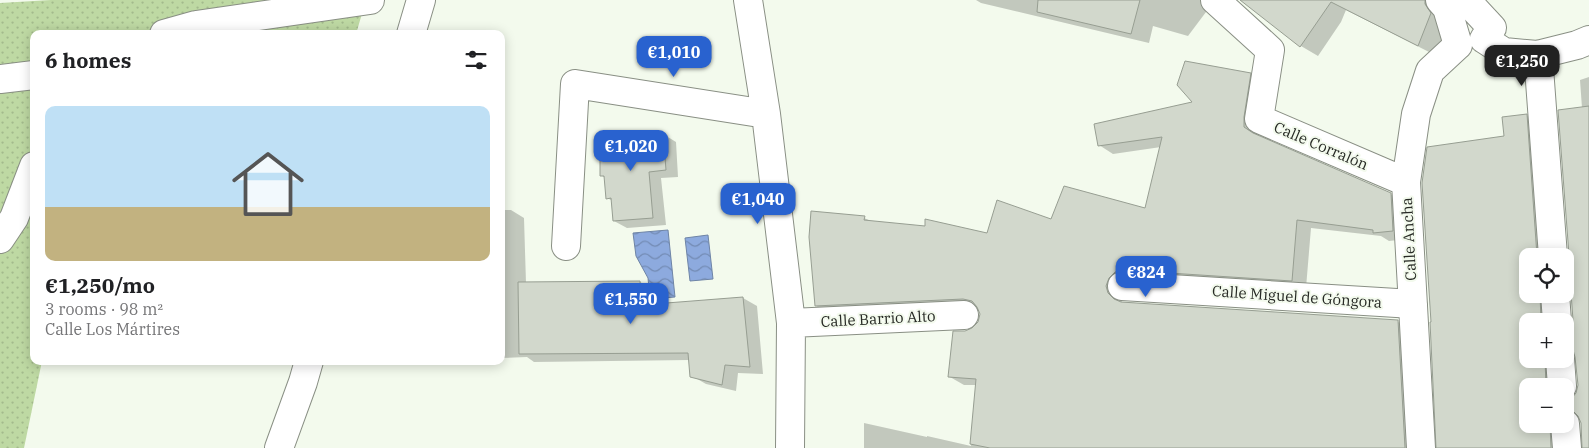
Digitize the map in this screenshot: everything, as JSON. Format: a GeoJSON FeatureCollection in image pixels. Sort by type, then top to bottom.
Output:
{"type":"FeatureCollection","features":[{"type":"Feature","properties":{"kind":"street"},"geometry":{"type":"LineString","coordinates":[[178,30],[196,25],[370,0]]}},
{"type":"Feature","properties":{"kind":"street"},"geometry":{"type":"LineString","coordinates":[[412,30],[421,0]]}},
{"type":"Feature","properties":{"kind":"street"},"geometry":{"type":"LineString","coordinates":[[748,0],[766,114],[792,324],[790,448]]}},
{"type":"Feature","properties":{"kind":"street","name":"Calle Corralón"},"geometry":{"type":"LineString","coordinates":[[1215,0],[1270,50],[1259,120],[1406,182]]}},
{"type":"Feature","properties":{"kind":"street"},"geometry":{"type":"LineString","coordinates":[[1440,0],[1447,8],[1458,45],[1497,60],[1539,68],[1589,53]]}},
{"type":"Feature","properties":{"kind":"street"},"geometry":{"type":"LineString","coordinates":[[1466,0],[1492,28],[1484,39],[1504,52],[1537,55],[1589,40]]}},
{"type":"Feature","properties":{"kind":"street","name":"Calle Ancha"},"geometry":{"type":"LineString","coordinates":[[1421,448],[1406,182],[1416,114],[1430,71],[1458,45]]}},
{"type":"Feature","properties":{"kind":"street"},"geometry":{"type":"LineString","coordinates":[[1539,68],[1552,248]]}},
{"type":"Feature","properties":{"kind":"street"},"geometry":{"type":"LineString","coordinates":[[0,80],[30,76]]}},
{"type":"Feature","properties":{"kind":"street"},"geometry":{"type":"LineString","coordinates":[[566,246],[575,84],[766,114]]}},
{"type":"Feature","properties":{"kind":"street"},"geometry":{"type":"LineString","coordinates":[[0,239],[14,218],[30,176]]}},
{"type":"Feature","properties":{"kind":"street","name":"Calle Miguel de Góngora"},"geometry":{"type":"LineString","coordinates":[[1122,286],[1413,304]]}},
{"type":"Feature","properties":{"kind":"street","name":"Calle Barrio Alto"},"geometry":{"type":"LineString","coordinates":[[792,324],[964,316]]}},
{"type":"Feature","properties":{"kind":"street"},"geometry":{"type":"LineString","coordinates":[[279,448],[303,382],[307,365]]}},
{"type":"Feature","properties":{"kind":"street"},"geometry":{"type":"LineString","coordinates":[[1566,433],[1567,448]]}},
{"type":"Feature","properties":{"kind":"green space"},"geometry":{"type":"Polygon","coordinates":[[[51,0],[366,0],[357,30],[30,30],[30,365],[41,365],[24,448],[0,448],[0,3],[51,0]]]}},
{"type":"Feature","properties":{"kind":"water"},"geometry":{"type":"Polygon","coordinates":[[[668,230],[675,297],[650,299],[648,278],[636,256],[633,233],[668,230]]]}},
{"type":"Feature","properties":{"kind":"water"},"geometry":{"type":"Polygon","coordinates":[[[708,235],[713,279],[690,281],[685,238],[708,235]]]}},
{"type":"Feature","properties":{"kind":"building"},"geometry":{"type":"Polygon","coordinates":[[[1038,0],[1140,0],[1131,34],[1037,12],[1038,0]]]}},
{"type":"Feature","properties":{"kind":"building"},"geometry":{"type":"Polygon","coordinates":[[[1240,0],[1425,0],[1425,4],[1431,13],[1418,46],[1331,2],[1300,47],[1240,0]]]}},
{"type":"Feature","properties":{"kind":"building"},"geometry":{"type":"Polygon","coordinates":[[[1185,61],[1251,73],[1244,127],[1253,133],[1391,193],[1393,231],[1373,233],[1373,230],[1297,220],[1292,281],[1123,270],[1115,272],[1109,278],[1106,286],[1108,293],[1114,299],[1121,302],[1398,320],[1405,448],[990,448],[970,444],[976,379],[948,377],[953,331],[965,331],[972,328],[978,322],[980,314],[972,301],[963,299],[815,306],[809,237],[811,211],[865,216],[864,220],[925,226],[925,219],[987,233],[997,200],[1051,219],[1064,186],[1145,208],[1162,137],[1098,146],[1094,124],[1192,102],[1177,85],[1185,61]]]}},
{"type":"Feature","properties":{"kind":"building"},"geometry":{"type":"Polygon","coordinates":[[[1589,106],[1589,448],[1582,448],[1581,423],[1574,412],[1574,395],[1578,385],[1574,354],[1574,313],[1572,303],[1574,303],[1574,248],[1568,248],[1558,110],[1589,106]]]}},
{"type":"Feature","properties":{"kind":"building"},"geometry":{"type":"Polygon","coordinates":[[[1527,114],[1536,248],[1519,248],[1519,303],[1540,303],[1541,313],[1519,313],[1519,368],[1545,368],[1546,378],[1519,378],[1519,433],[1550,433],[1551,448],[1436,448],[1431,322],[1422,183],[1427,147],[1504,136],[1502,117],[1527,114]]]}},
{"type":"Feature","properties":{"kind":"building"},"geometry":{"type":"Polygon","coordinates":[[[663,133],[666,170],[649,172],[653,218],[613,221],[611,198],[606,199],[604,176],[600,176],[600,134],[663,133]]]}},
{"type":"Feature","properties":{"kind":"building"},"geometry":{"type":"Polygon","coordinates":[[[640,281],[641,305],[743,297],[750,367],[725,365],[722,385],[690,377],[688,353],[519,354],[518,282],[640,281]]]}}]}
